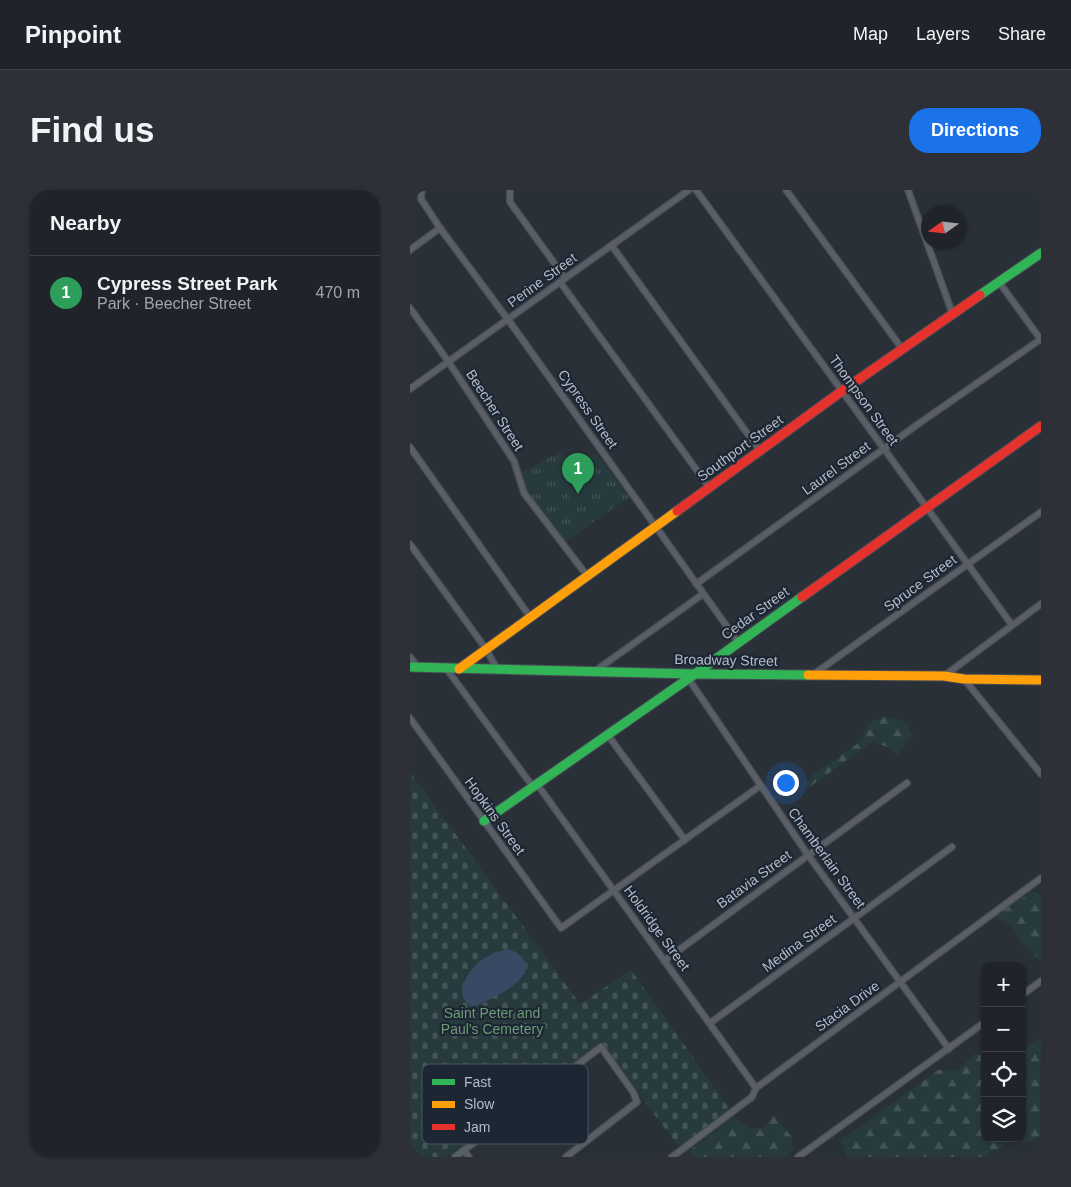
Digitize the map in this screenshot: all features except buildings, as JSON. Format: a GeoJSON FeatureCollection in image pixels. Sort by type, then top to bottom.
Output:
{"type":"FeatureCollection","features":[{"type":"Feature","properties":{"kind":"street","name":"Cypress Street"},"geometry":{"type":"LineString","coordinates":[[422,190],[421,199],[440,228],[509,320],[738,642]]}},
{"type":"Feature","properties":{"kind":"street"},"geometry":{"type":"LineString","coordinates":[[510,190],[510,202],[562,280],[709,487]]}},
{"type":"Feature","properties":{"kind":"street","name":"Perine Street"},"geometry":{"type":"LineString","coordinates":[[410,389],[689,190]]}},
{"type":"Feature","properties":{"kind":"street","name":"Thompson Street"},"geometry":{"type":"LineString","coordinates":[[696,190],[1012,625]]}},
{"type":"Feature","properties":{"kind":"street"},"geometry":{"type":"LineString","coordinates":[[786,190],[903,350]]}},
{"type":"Feature","properties":{"kind":"street"},"geometry":{"type":"LineString","coordinates":[[908,190],[953,315]]}},
{"type":"Feature","properties":{"kind":"street"},"geometry":{"type":"LineString","coordinates":[[410,250],[440,228]]}},
{"type":"Feature","properties":{"kind":"street"},"geometry":{"type":"LineString","coordinates":[[612,246],[760,451]]}},
{"type":"Feature","properties":{"kind":"street","name":"Southport Street"},"geometry":{"type":"LineString","coordinates":[[459,669],[842,391],[1041,253]]}},
{"type":"Feature","properties":{"kind":"street"},"geometry":{"type":"LineString","coordinates":[[999,282],[1041,340]]}},
{"type":"Feature","properties":{"kind":"street","name":"Beecher Street"},"geometry":{"type":"LineString","coordinates":[[410,308],[448,361],[514,461],[524,493],[588,577]]}},
{"type":"Feature","properties":{"kind":"street","name":"Laurel Street"},"geometry":{"type":"LineString","coordinates":[[696,584],[884,449],[1041,340]]}},
{"type":"Feature","properties":{"kind":"street","name":"Cedar Street"},"geometry":{"type":"LineString","coordinates":[[484,820],[691,676],[1041,426]]}},
{"type":"Feature","properties":{"kind":"street"},"geometry":{"type":"LineString","coordinates":[[410,447],[530,617]]}},
{"type":"Feature","properties":{"kind":"street","name":"Spruce Street"},"geometry":{"type":"LineString","coordinates":[[814,674],[1041,512]]}},
{"type":"Feature","properties":{"kind":"street"},"geometry":{"type":"LineString","coordinates":[[410,544],[486,650],[497,669]]}},
{"type":"Feature","properties":{"kind":"street"},"geometry":{"type":"LineString","coordinates":[[595,670],[703,594]]}},
{"type":"Feature","properties":{"kind":"street"},"geometry":{"type":"LineString","coordinates":[[944,676],[1041,604]]}},
{"type":"Feature","properties":{"kind":"street"},"geometry":{"type":"LineString","coordinates":[[410,657],[414,668]]}},
{"type":"Feature","properties":{"kind":"street","name":"Broadway Street"},"geometry":{"type":"LineString","coordinates":[[414,668],[595,670],[691,676],[814,674],[1041,680]]}},
{"type":"Feature","properties":{"kind":"street","name":"Holdridge Street"},"geometry":{"type":"LineString","coordinates":[[446,668],[613,890],[756,1088]]}},
{"type":"Feature","properties":{"kind":"street","name":"Chamberlain Street"},"geometry":{"type":"LineString","coordinates":[[691,676],[760,786],[949,1049]]}},
{"type":"Feature","properties":{"kind":"street"},"geometry":{"type":"LineString","coordinates":[[964,679],[1041,774]]}},
{"type":"Feature","properties":{"kind":"street","name":"Hopkins Street"},"geometry":{"type":"LineString","coordinates":[[410,718],[561,928],[613,890]]}},
{"type":"Feature","properties":{"kind":"street"},"geometry":{"type":"LineString","coordinates":[[607,734],[685,840]]}},
{"type":"Feature","properties":{"kind":"street","name":"Batavia Street"},"geometry":{"type":"LineString","coordinates":[[664,960],[906,783]]}},
{"type":"Feature","properties":{"kind":"street"},"geometry":{"type":"LineString","coordinates":[[613,890],[760,786]]}},
{"type":"Feature","properties":{"kind":"street","name":"Medina Street"},"geometry":{"type":"LineString","coordinates":[[710,1023],[952,848]]}},
{"type":"Feature","properties":{"kind":"street","name":"Stacia Drive"},"geometry":{"type":"LineString","coordinates":[[672,1157],[752,1097],[756,1088],[1041,878]]}},
{"type":"Feature","properties":{"kind":"street"},"geometry":{"type":"LineString","coordinates":[[1026,992],[1041,981]]}},
{"type":"Feature","properties":{"kind":"street"},"geometry":{"type":"LineString","coordinates":[[798,1157],[981,1025]]}},
{"type":"Feature","properties":{"kind":"street"},"geometry":{"type":"LineString","coordinates":[[578,1064],[601,1047],[633,1092],[637,1102],[588,1140]]}},
{"type":"Feature","properties":{"kind":"street"},"geometry":{"type":"LineString","coordinates":[[455,1157],[472,1144]]}},
{"type":"Feature","properties":{"kind":"street"},"geometry":{"type":"LineString","coordinates":[[566,1157],[583,1144]]}},
{"type":"Feature","properties":{"kind":"street"},"geometry":{"type":"LineString","coordinates":[[464,1150],[469,1157]]}},
{"type":"Feature","properties":{"kind":"green space"},"geometry":{"type":"Polygon","coordinates":[[[560,452],[572,469],[596,452],[629,498],[565,541],[527,490],[522,472],[560,452]]]}},
{"type":"Feature","properties":{"kind":"green space"},"geometry":{"type":"Polygon","coordinates":[[[579,481],[590,496],[575,508],[569,500],[569,488],[579,481]]]}},
{"type":"Feature","properties":{"kind":"green space"},"geometry":{"type":"Polygon","coordinates":[[[604,501],[609,509],[595,521],[589,513],[604,501]]]}},
{"type":"Feature","properties":{"kind":"green space"},"geometry":{"type":"Polygon","coordinates":[[[885,716],[906,722],[913,736],[898,755],[887,747],[873,742],[808,788],[804,785],[815,773],[857,744],[870,722],[885,716]]]}},
{"type":"Feature","properties":{"kind":"green space","name":"Saint Peter and Paul's Cemetery"},"geometry":{"type":"Polygon","coordinates":[[[410,772],[580,1004],[631,970],[729,1108],[680,1148],[600,1043],[572,1064],[422,1064],[422,1144],[464,1144],[447,1157],[410,1157],[410,772]]]}},
{"type":"Feature","properties":{"kind":"green space"},"geometry":{"type":"Polygon","coordinates":[[[1034,891],[1041,896],[1041,961],[1024,945],[1013,928],[993,916],[1034,891]]]}},
{"type":"Feature","properties":{"kind":"green space"},"geometry":{"type":"Polygon","coordinates":[[[1041,1038],[1040,1135],[1033,1142],[1026,1142],[1026,1046],[1041,1038]]]}},
{"type":"Feature","properties":{"kind":"green space"},"geometry":{"type":"Polygon","coordinates":[[[974,1054],[981,1055],[981,1142],[1008,1142],[984,1157],[846,1157],[841,1140],[938,1070],[959,1070],[974,1054]]]}},
{"type":"Feature","properties":{"kind":"green space"},"geometry":{"type":"Polygon","coordinates":[[[773,1115],[791,1136],[793,1151],[784,1157],[693,1157],[689,1151],[734,1117],[750,1128],[755,1129],[764,1126],[773,1115]]]}},
{"type":"Feature","properties":{"kind":"water"},"geometry":{"type":"Polygon","coordinates":[[[506,949],[517,953],[525,962],[526,969],[523,976],[509,989],[472,1007],[463,996],[462,990],[466,977],[480,961],[506,949]]]}},
{"type":"Feature","properties":{"kind":"traffic: fast"},"geometry":{"type":"LineString","coordinates":[[980,295],[1041,253]]}},
{"type":"Feature","properties":{"kind":"traffic: fast"},"geometry":{"type":"LineString","coordinates":[[484,821],[802,597]]}},
{"type":"Feature","properties":{"kind":"traffic: fast"},"geometry":{"type":"LineString","coordinates":[[410,667],[808,675]]}},
{"type":"Feature","properties":{"kind":"traffic: slow"},"geometry":{"type":"LineString","coordinates":[[459,669],[677,511]]}},
{"type":"Feature","properties":{"kind":"traffic: slow"},"geometry":{"type":"LineString","coordinates":[[808,675],[944,676],[964,679],[1041,680]]}},
{"type":"Feature","properties":{"kind":"traffic: jam"},"geometry":{"type":"LineString","coordinates":[[677,511],[842,391],[980,295]]}},
{"type":"Feature","properties":{"kind":"traffic: jam"},"geometry":{"type":"LineString","coordinates":[[802,597],[1041,426]]}},
{"type":"Feature","properties":{"kind":"place","name":"Cypress Street Park"},"geometry":{"type":"Point","coordinates":[578,494]}}]}
